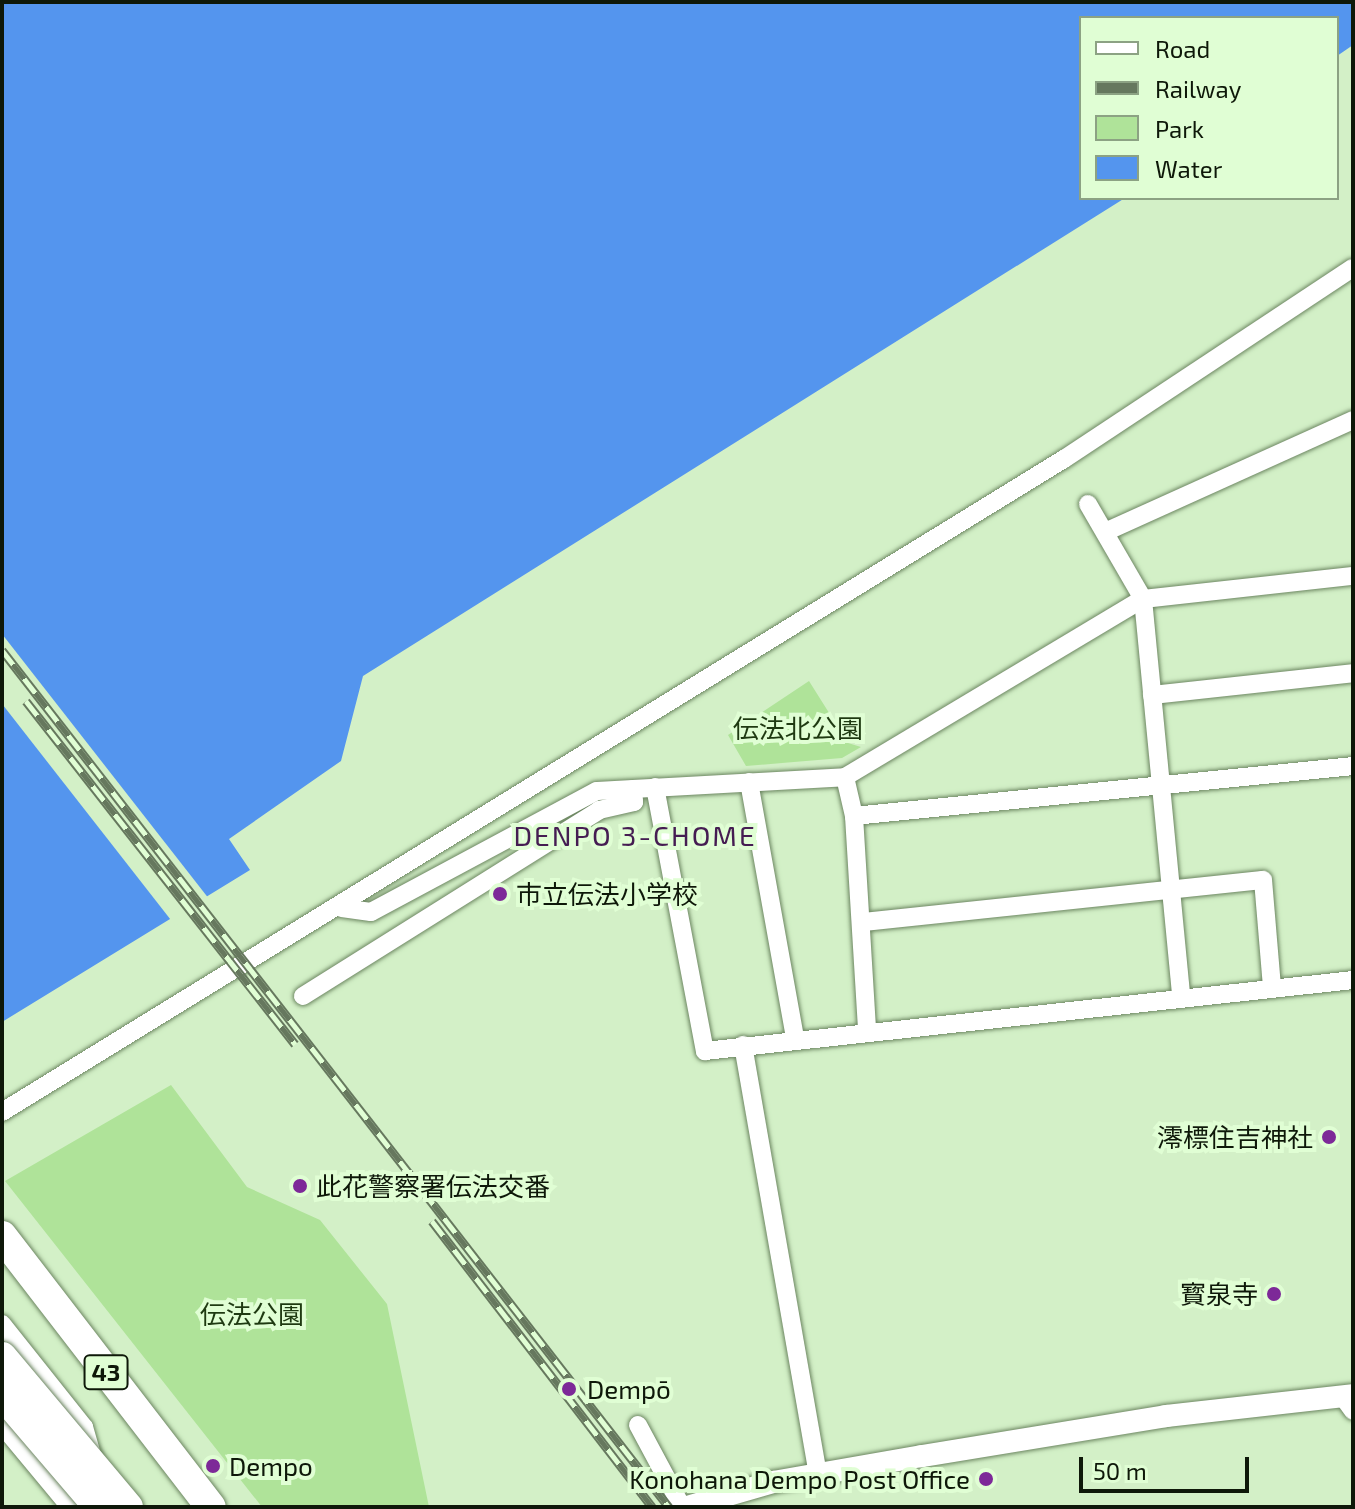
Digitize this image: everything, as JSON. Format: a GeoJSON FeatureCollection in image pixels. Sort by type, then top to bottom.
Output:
{"type":"FeatureCollection","features":[{"type":"Feature","properties":{"kind":"highway","name":"43"},"geometry":{"type":"LineString","coordinates":[[2,1236],[211,1507]]}},
{"type":"Feature","properties":{"kind":"highway"},"geometry":{"type":"LineString","coordinates":[[2,1357],[128,1507]]}},
{"type":"Feature","properties":{"kind":"highway"},"geometry":{"type":"LineString","coordinates":[[2,1394],[99,1507]]}},
{"type":"Feature","properties":{"kind":"street"},"geometry":{"type":"LineString","coordinates":[[2,1112],[342,908],[1064,459],[1353,268]]}},
{"type":"Feature","properties":{"kind":"street"},"geometry":{"type":"LineString","coordinates":[[1105,532],[1353,420]]}},
{"type":"Feature","properties":{"kind":"street"},"geometry":{"type":"LineString","coordinates":[[1088,504],[1143,599],[1181,994]]}},
{"type":"Feature","properties":{"kind":"street"},"geometry":{"type":"LineString","coordinates":[[342,908],[371,912],[597,791],[845,777],[1143,599],[1353,576]]}},
{"type":"Feature","properties":{"kind":"street"},"geometry":{"type":"LineString","coordinates":[[1152,695],[1353,673]]}},
{"type":"Feature","properties":{"kind":"street"},"geometry":{"type":"LineString","coordinates":[[854,816],[1353,766]]}},
{"type":"Feature","properties":{"kind":"street"},"geometry":{"type":"LineString","coordinates":[[845,777],[854,816],[863,922],[867,1028]]}},
{"type":"Feature","properties":{"kind":"street"},"geometry":{"type":"LineString","coordinates":[[749,782],[795,1037]]}},
{"type":"Feature","properties":{"kind":"street"},"geometry":{"type":"LineString","coordinates":[[655,787],[705,1051],[867,1028],[1181,994],[1353,980]]}},
{"type":"Feature","properties":{"kind":"street"},"geometry":{"type":"LineString","coordinates":[[303,996],[599,810],[634,802],[633,789]]}},
{"type":"Feature","properties":{"kind":"street"},"geometry":{"type":"LineString","coordinates":[[863,922],[1263,880],[1272,987]]}},
{"type":"Feature","properties":{"kind":"street"},"geometry":{"type":"LineString","coordinates":[[743,1045],[818,1474]]}},
{"type":"Feature","properties":{"kind":"street"},"geometry":{"type":"LineString","coordinates":[[2,1324],[95,1449],[88,1507]]}},
{"type":"Feature","properties":{"kind":"street"},"geometry":{"type":"LineString","coordinates":[[638,1425],[684,1507],[718,1503],[818,1474],[1166,1416],[1350,1401]]}},
{"type":"Feature","properties":{"kind":"street"},"geometry":{"type":"LineString","coordinates":[[2,1425],[70,1507]]}},
{"type":"Feature","properties":{"kind":"green space","name":"伝法北公園"},"geometry":{"type":"Polygon","coordinates":[[[809,681],[848,743],[861,747],[842,758],[746,766],[728,735],[809,681]]]}},
{"type":"Feature","properties":{"kind":"green space","name":"伝法公園"},"geometry":{"type":"Polygon","coordinates":[[[171,1085],[247,1187],[320,1220],[387,1304],[429,1507],[262,1507],[5,1181],[171,1085]]]}},
{"type":"Feature","properties":{"kind":"water"},"geometry":{"type":"Polygon","coordinates":[[[2,2],[1353,2],[1353,45],[1339,55],[1339,16],[1079,16],[1079,200],[1122,200],[363,676],[341,761],[229,839],[250,870],[2,1022],[2,2]]]}},
{"type":"Feature","properties":{"kind":"pier"},"geometry":{"type":"Polygon","coordinates":[[[2,634],[209,900],[176,926],[2,704],[2,634]]]}},
{"type":"Feature","properties":{"kind":"railway"},"geometry":{"type":"LineString","coordinates":[[2,650],[669,1507]]}},
{"type":"Feature","properties":{"kind":"railway"},"geometry":{"type":"LineString","coordinates":[[26,701],[295,1044]]}},
{"type":"Feature","properties":{"kind":"railway"},"geometry":{"type":"LineString","coordinates":[[432,1221],[652,1507]]}},
{"type":"Feature","properties":{"kind":"place","name":"市立伝法小学校"},"geometry":{"type":"Point","coordinates":[500,894]}},
{"type":"Feature","properties":{"kind":"place","name":"澪標住吉神社"},"geometry":{"type":"Point","coordinates":[1329,1137]}},
{"type":"Feature","properties":{"kind":"place","name":"此花警察署伝法交番"},"geometry":{"type":"Point","coordinates":[300,1186]}},
{"type":"Feature","properties":{"kind":"place","name":"寳泉寺"},"geometry":{"type":"Point","coordinates":[1274,1294]}},
{"type":"Feature","properties":{"kind":"place","name":"Dempō"},"geometry":{"type":"Point","coordinates":[569,1389]}},
{"type":"Feature","properties":{"kind":"place","name":"Dempo"},"geometry":{"type":"Point","coordinates":[213,1466]}},
{"type":"Feature","properties":{"kind":"place","name":"Konohana Dempo Post Office"},"geometry":{"type":"Point","coordinates":[986,1479]}},
{"type":"Feature","properties":{"kind":"district","name":"DENPO 3-CHOME"},"geometry":{"type":"Point","coordinates":[635,835]}}]}
